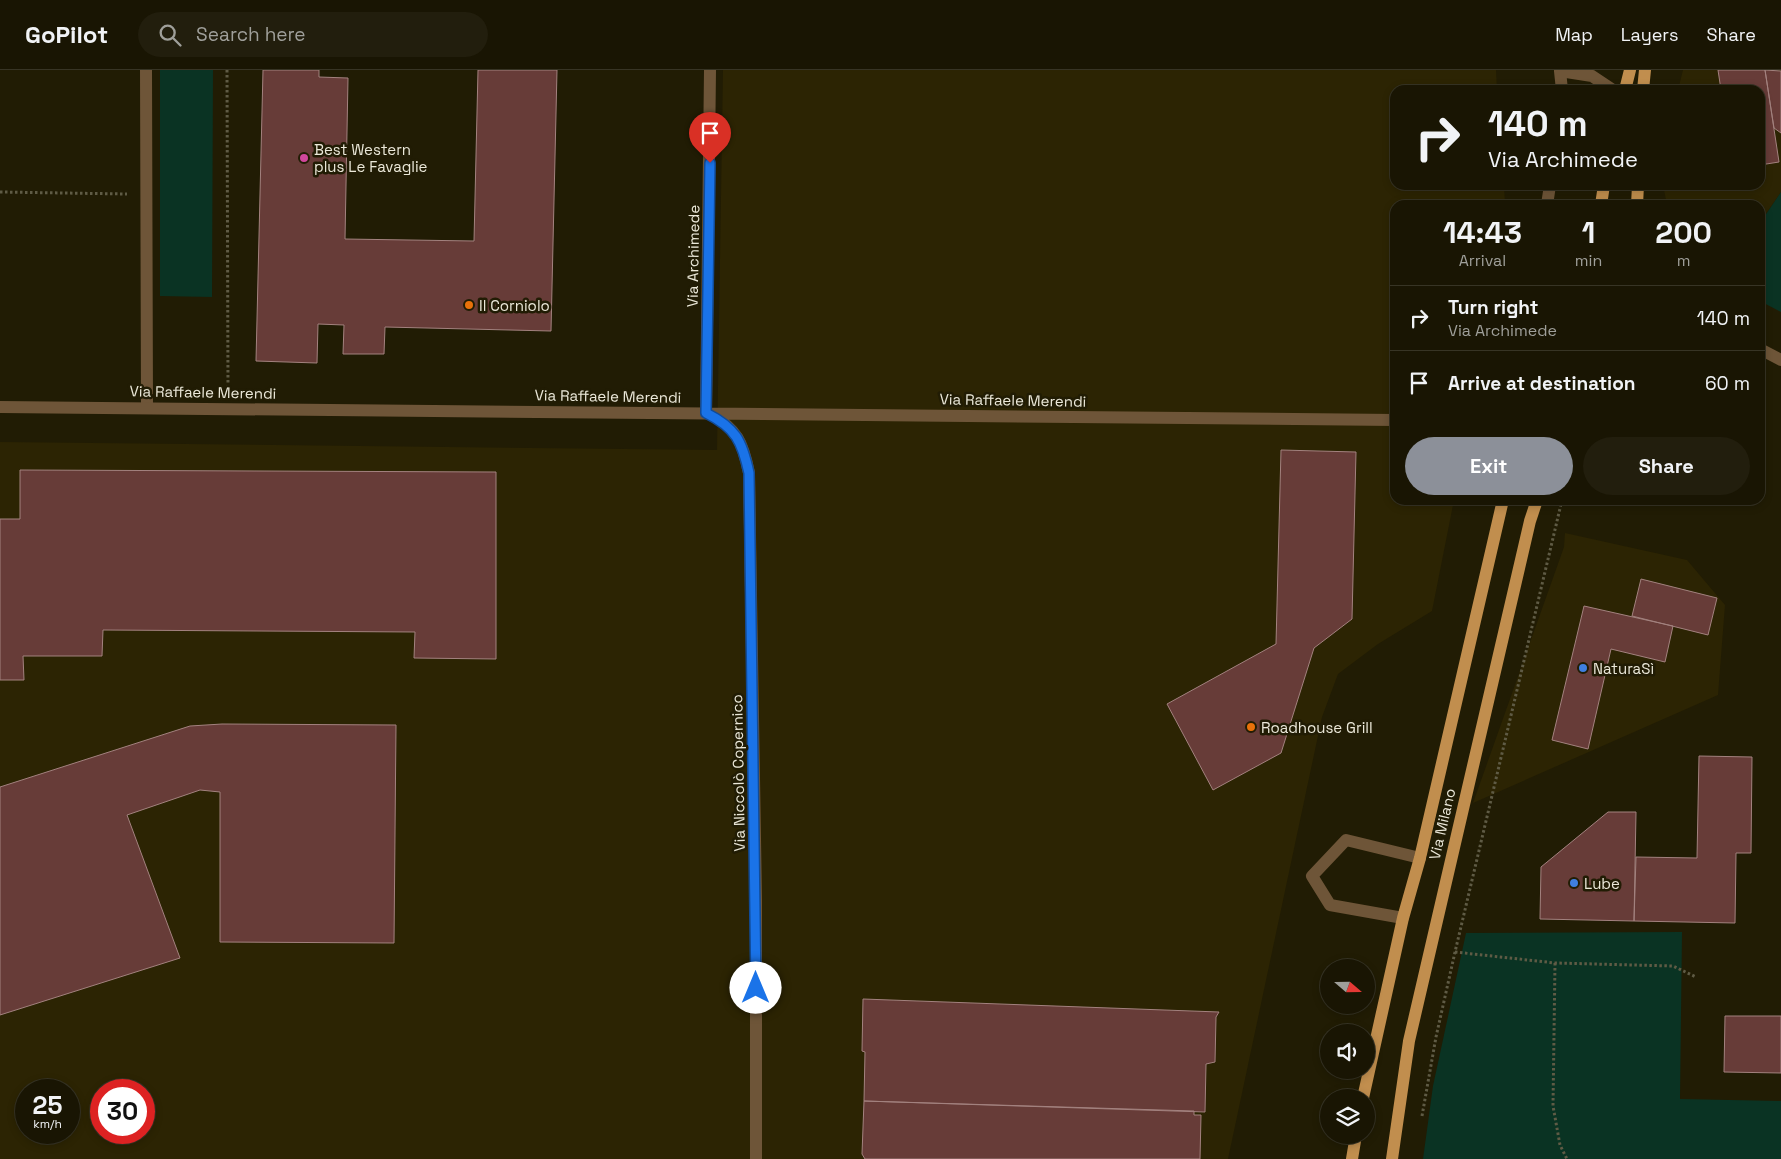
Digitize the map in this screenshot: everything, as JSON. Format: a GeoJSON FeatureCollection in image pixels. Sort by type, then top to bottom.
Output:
{"type":"FeatureCollection","features":[{"type":"Feature","properties":{"kind":"main road"},"geometry":{"type":"LineString","coordinates":[[1626,85],[1630,70]]}},
{"type":"Feature","properties":{"kind":"main road"},"geometry":{"type":"LineString","coordinates":[[1644,85],[1645,70]]}},
{"type":"Feature","properties":{"kind":"main road","name":"Via Milano"},"geometry":{"type":"LineString","coordinates":[[1365,1089],[1403,918],[1420,858],[1502,505]]}},
{"type":"Feature","properties":{"kind":"main road","name":"Via Milano"},"geometry":{"type":"LineString","coordinates":[[1392,1159],[1398,1107],[1421,987],[1530,521],[1536,505]]}},
{"type":"Feature","properties":{"kind":"main road"},"geometry":{"type":"LineString","coordinates":[[1352,1159],[1354,1144]]}},
{"type":"Feature","properties":{"kind":"street"},"geometry":{"type":"LineString","coordinates":[[146,70],[147,407]]}},
{"type":"Feature","properties":{"kind":"street","name":"Via Archimede"},"geometry":{"type":"LineString","coordinates":[[706,413],[710,70]]}},
{"type":"Feature","properties":{"kind":"street"},"geometry":{"type":"LineString","coordinates":[[1562,85],[1560,70],[1592,76],[1606,85]]}},
{"type":"Feature","properties":{"kind":"street"},"geometry":{"type":"LineString","coordinates":[[1765,352],[1781,360]]}},
{"type":"Feature","properties":{"kind":"street"},"geometry":{"type":"LineString","coordinates":[[1765,359],[1781,360]]}},
{"type":"Feature","properties":{"kind":"street","name":"Via Raffaele Merendi"},"geometry":{"type":"LineString","coordinates":[[0,406],[1390,420]]}},
{"type":"Feature","properties":{"kind":"street","name":"Via Niccolò Copernico"},"geometry":{"type":"LineString","coordinates":[[706,413],[733,429],[741,442],[749,473],[756,899],[755,1156]]}},
{"type":"Feature","properties":{"kind":"street"},"geometry":{"type":"LineString","coordinates":[[1403,918],[1330,905],[1312,876],[1346,840],[1420,858]]}},
{"type":"Feature","properties":{"kind":"path"},"geometry":{"type":"LineString","coordinates":[[227,70],[228,408]]}},
{"type":"Feature","properties":{"kind":"path"},"geometry":{"type":"LineString","coordinates":[[0,192],[146,195]]}},
{"type":"Feature","properties":{"kind":"path"},"geometry":{"type":"LineString","coordinates":[[1420,1125],[1436,1037],[1455,952],[1561,505]]}},
{"type":"Feature","properties":{"kind":"path"},"geometry":{"type":"LineString","coordinates":[[1455,952],[1555,962],[1673,966],[1696,977]]}},
{"type":"Feature","properties":{"kind":"path"},"geometry":{"type":"LineString","coordinates":[[1555,962],[1553,1106],[1560,1145],[1567,1159]]}},
{"type":"Feature","properties":{"kind":"shaded area"},"geometry":{"type":"Polygon","coordinates":[[[723,70],[1496,70],[1497,85],[1390,85],[1390,190],[1504,190],[1505,200],[1390,200],[1390,505],[1453,505],[1432,611],[1378,644],[1338,674],[1322,717],[1228,1159],[0,1159],[0,442],[717,450],[723,70]]]}},
{"type":"Feature","properties":{"kind":"shaded area"},"geometry":{"type":"Polygon","coordinates":[[[1683,70],[1781,70],[1781,192],[1765,216],[1765,200],[1666,200],[1664,190],[1765,190],[1765,85],[1679,85],[1683,70]]]}},
{"type":"Feature","properties":{"kind":"shaded area"},"geometry":{"type":"Polygon","coordinates":[[[1565,533],[1687,560],[1725,605],[1718,695],[1473,803],[1564,547],[1565,533]]]}},
{"type":"Feature","properties":{"kind":"green space"},"geometry":{"type":"Polygon","coordinates":[[[160,70],[213,70],[212,297],[160,296],[160,70]]]}},
{"type":"Feature","properties":{"kind":"green space"},"geometry":{"type":"Polygon","coordinates":[[[1781,192],[1781,312],[1765,304],[1765,216],[1781,192]]]}},
{"type":"Feature","properties":{"kind":"green space"},"geometry":{"type":"Polygon","coordinates":[[[1682,932],[1680,1099],[1781,1101],[1781,1159],[1423,1159],[1433,1086],[1466,933],[1682,932]]]}},
{"type":"Feature","properties":{"kind":"building","name":"Best Western plus Le Favaglie"},"geometry":{"type":"Polygon","coordinates":[[[263,70],[319,70],[319,77],[348,78],[345,239],[474,241],[478,70],[557,70],[551,331],[385,327],[384,354],[343,354],[344,325],[318,324],[317,363],[256,361],[263,70]]]}},
{"type":"Feature","properties":{"kind":"building"},"geometry":{"type":"Polygon","coordinates":[[[1718,70],[1765,70],[1779,162],[1765,164],[1765,85],[1720,85],[1718,70]]]}},
{"type":"Feature","properties":{"kind":"building"},"geometry":{"type":"Polygon","coordinates":[[[1765,70],[1781,71],[1781,133],[1774,128],[1765,70]]]}},
{"type":"Feature","properties":{"kind":"building"},"geometry":{"type":"Polygon","coordinates":[[[1281,450],[1356,452],[1352,619],[1314,648],[1281,753],[1213,790],[1167,704],[1276,644],[1281,450]]]}},
{"type":"Feature","properties":{"kind":"building"},"geometry":{"type":"Polygon","coordinates":[[[20,470],[496,472],[496,659],[414,658],[415,632],[103,630],[102,656],[23,656],[24,680],[0,680],[0,519],[20,519],[20,470]]]}},
{"type":"Feature","properties":{"kind":"building"},"geometry":{"type":"Polygon","coordinates":[[[1641,579],[1717,598],[1708,635],[1632,616],[1641,579]]]}},
{"type":"Feature","properties":{"kind":"building"},"geometry":{"type":"Polygon","coordinates":[[[1584,606],[1673,626],[1665,662],[1611,649],[1588,749],[1552,740],[1584,606]]]}},
{"type":"Feature","properties":{"kind":"building"},"geometry":{"type":"Polygon","coordinates":[[[222,724],[396,725],[394,943],[220,942],[220,792],[200,790],[127,815],[180,958],[0,1015],[0,787],[190,726],[222,724]]]}},
{"type":"Feature","properties":{"kind":"building"},"geometry":{"type":"Polygon","coordinates":[[[1699,756],[1752,757],[1751,853],[1736,853],[1735,923],[1634,921],[1636,857],[1697,858],[1699,756]]]}},
{"type":"Feature","properties":{"kind":"building"},"geometry":{"type":"Polygon","coordinates":[[[1608,812],[1636,812],[1634,921],[1540,919],[1541,867],[1608,812]]]}},
{"type":"Feature","properties":{"kind":"building"},"geometry":{"type":"Polygon","coordinates":[[[863,999],[1219,1012],[1216,1017],[1215,1062],[1206,1064],[1205,1112],[864,1101],[865,1052],[862,1051],[863,999]]]}},
{"type":"Feature","properties":{"kind":"building"},"geometry":{"type":"Polygon","coordinates":[[[1725,1016],[1781,1016],[1781,1073],[1724,1072],[1725,1016]]]}},
{"type":"Feature","properties":{"kind":"building"},"geometry":{"type":"Polygon","coordinates":[[[864,1101],[1194,1111],[1194,1115],[1201,1115],[1200,1159],[865,1159],[862,1154],[864,1101]]]}},
{"type":"Feature","properties":{"kind":"place","name":"Best Western plus Le Favaglie"},"geometry":{"type":"Point","coordinates":[304,158]}},
{"type":"Feature","properties":{"kind":"place","name":"Il Corniolo"},"geometry":{"type":"Point","coordinates":[469,305]}},
{"type":"Feature","properties":{"kind":"place","name":"NaturaSì"},"geometry":{"type":"Point","coordinates":[1583,668]}},
{"type":"Feature","properties":{"kind":"place","name":"Roadhouse Grill"},"geometry":{"type":"Point","coordinates":[1251,727]}},
{"type":"Feature","properties":{"kind":"place","name":"Lube"},"geometry":{"type":"Point","coordinates":[1574,883]}},
{"type":"Feature","properties":{"kind":"route"},"geometry":{"type":"LineString","coordinates":[[710,163],[706,413],[733,429],[741,442],[749,473],[756,988]]}}]}
